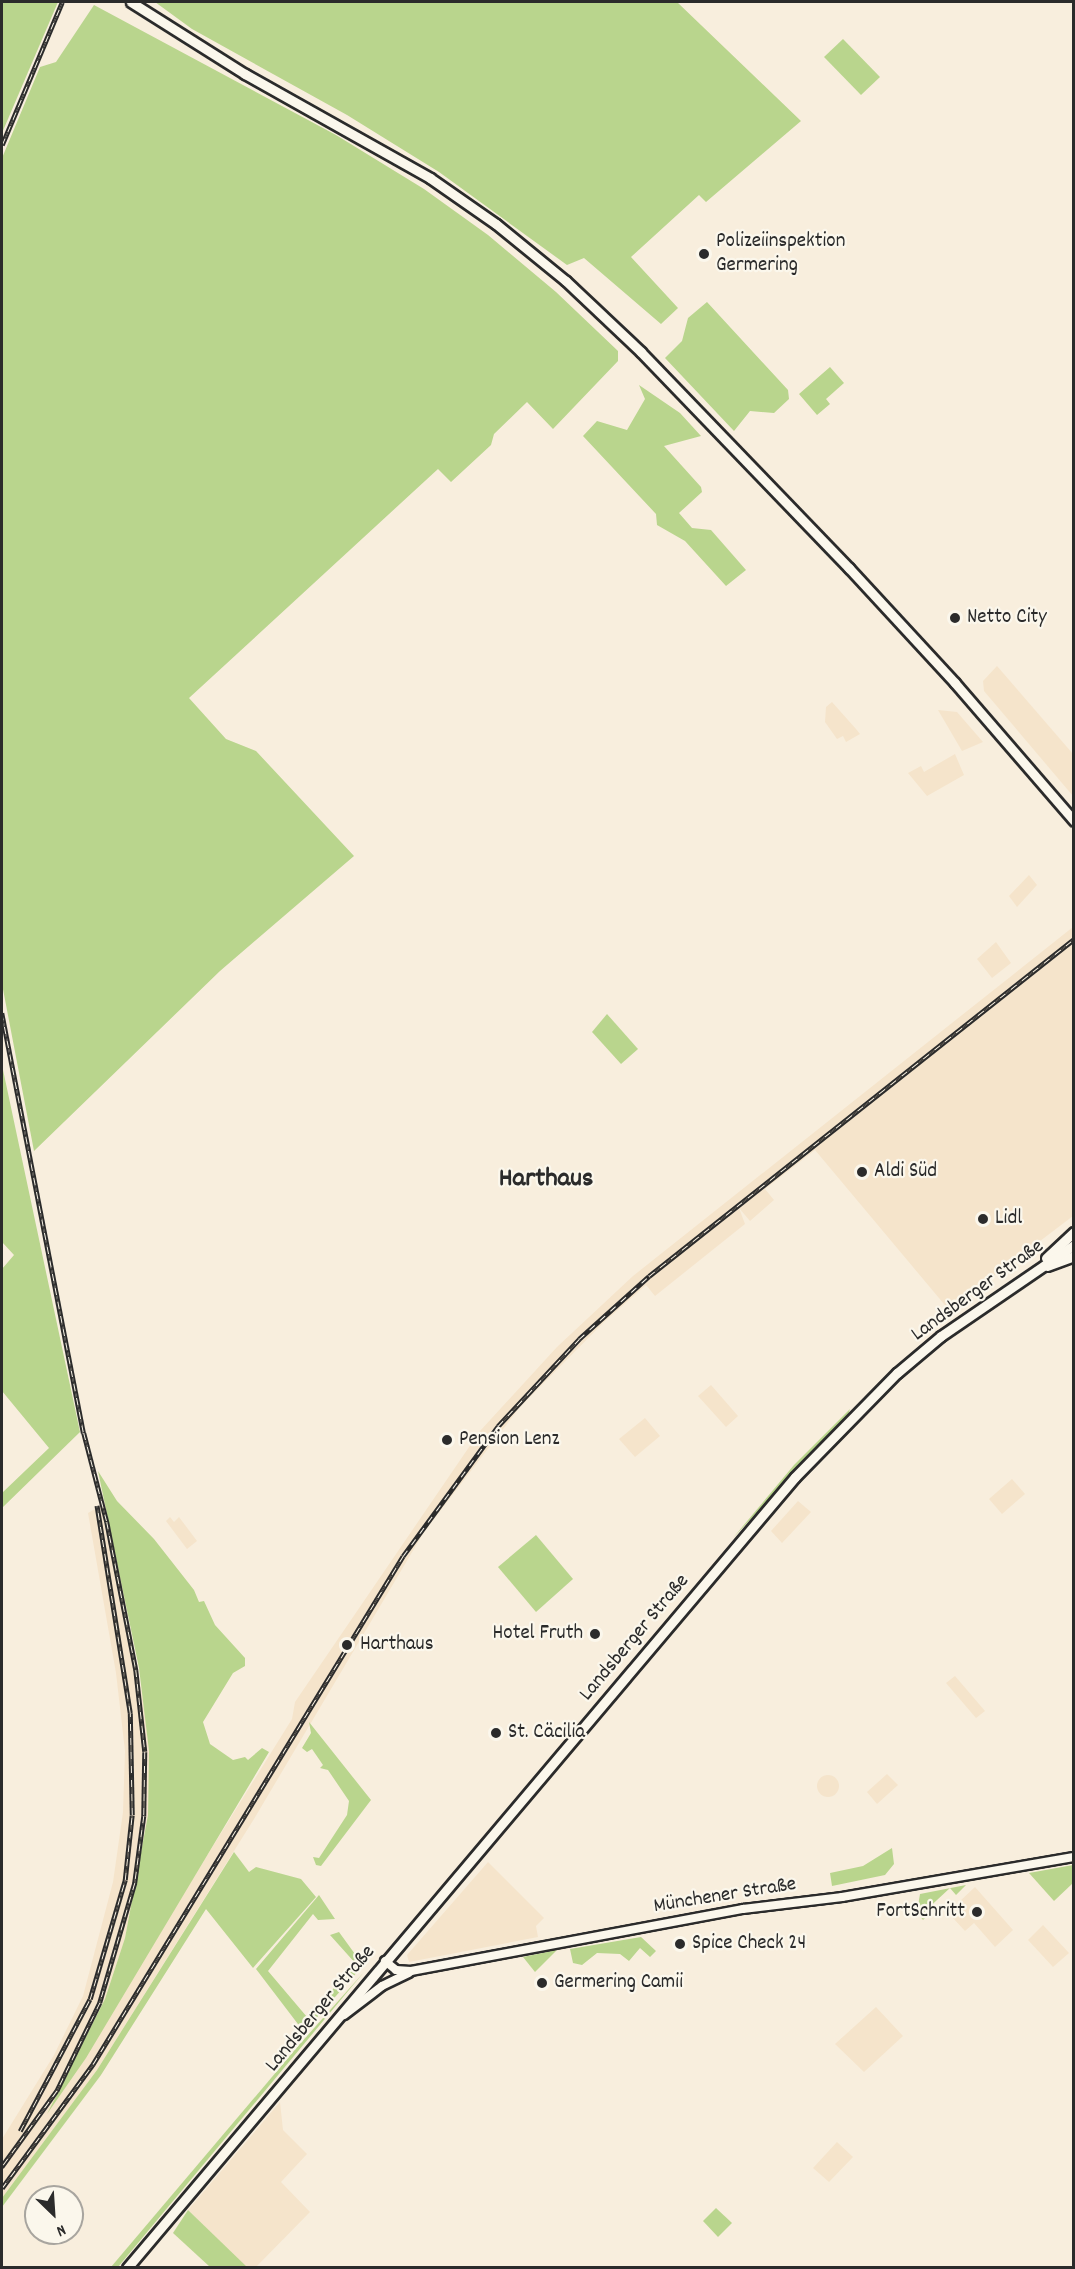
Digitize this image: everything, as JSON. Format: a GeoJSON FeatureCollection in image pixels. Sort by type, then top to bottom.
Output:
{"type":"FeatureCollection","features":[{"type":"Feature","properties":{"kind":"main road"},"geometry":{"type":"LineString","coordinates":[[131,2],[244,74],[430,178],[496,224],[566,281],[641,352],[849,568],[955,683],[1074,821]]}},
{"type":"Feature","properties":{"kind":"main road"},"geometry":{"type":"LineString","coordinates":[[1039,1267],[1074,1232]]}},
{"type":"Feature","properties":{"kind":"main road","name":"Landsberger Straße"},"geometry":{"type":"LineString","coordinates":[[127,2268],[197,2182],[338,2019],[795,1477],[897,1373],[961,1321],[1074,1245]]}},
{"type":"Feature","properties":{"kind":"main road"},"geometry":{"type":"LineString","coordinates":[[1039,1267],[1074,1256]]}},
{"type":"Feature","properties":{"kind":"street","name":"Münchener Straße"},"geometry":{"type":"LineString","coordinates":[[338,2019],[378,1988],[411,1971],[746,1908],[842,1897],[1074,1857]]}},
{"type":"Feature","properties":{"kind":"street"},"geometry":{"type":"LineString","coordinates":[[385,1961],[399,1970],[411,1971]]}},
{"type":"Feature","properties":{"kind":"shaded area"},"geometry":{"type":"Polygon","coordinates":[[[997,666],[1073,754],[1073,796],[984,691],[983,681],[997,666]]]}},
{"type":"Feature","properties":{"kind":"shaded area"},"geometry":{"type":"Polygon","coordinates":[[[832,702],[860,734],[846,742],[843,736],[837,739],[825,722],[826,707],[832,702]]]}},
{"type":"Feature","properties":{"kind":"shaded area"},"geometry":{"type":"Polygon","coordinates":[[[938,710],[957,712],[983,742],[962,751],[938,710]]]}},
{"type":"Feature","properties":{"kind":"shaded area"},"geometry":{"type":"Polygon","coordinates":[[[955,754],[964,775],[927,796],[908,773],[921,766],[924,772],[955,754]]]}},
{"type":"Feature","properties":{"kind":"shaded area"},"geometry":{"type":"Polygon","coordinates":[[[1029,875],[1037,885],[1017,907],[1009,896],[1029,875]]]}},
{"type":"Feature","properties":{"kind":"shaded area"},"geometry":{"type":"Polygon","coordinates":[[[1073,927],[1073,1216],[949,1310],[815,1150],[765,1189],[774,1200],[750,1221],[739,1208],[745,1224],[655,1296],[646,1285],[604,1322],[520,1407],[424,1532],[254,1819],[97,2070],[2,2198],[2,2139],[54,2055],[83,1996],[113,1882],[123,1812],[125,1751],[116,1673],[88,1513],[107,1502],[145,1711],[149,1751],[148,1815],[125,1938],[105,1999],[52,2105],[292,1719],[295,1702],[480,1431],[557,1347],[633,1276],[1073,927]]]}},
{"type":"Feature","properties":{"kind":"shaded area"},"geometry":{"type":"Polygon","coordinates":[[[996,942],[1011,963],[992,978],[977,959],[996,942]]]}},
{"type":"Feature","properties":{"kind":"shaded area"},"geometry":{"type":"Polygon","coordinates":[[[711,1385],[738,1416],[726,1427],[698,1396],[711,1385]]]}},
{"type":"Feature","properties":{"kind":"shaded area"},"geometry":{"type":"Polygon","coordinates":[[[645,1418],[660,1436],[635,1457],[619,1439],[645,1418]]]}},
{"type":"Feature","properties":{"kind":"shaded area"},"geometry":{"type":"Polygon","coordinates":[[[1012,1479],[1025,1494],[1002,1514],[989,1499],[1012,1479]]]}},
{"type":"Feature","properties":{"kind":"shaded area"},"geometry":{"type":"Polygon","coordinates":[[[798,1501],[811,1512],[782,1543],[771,1531],[798,1501]]]}},
{"type":"Feature","properties":{"kind":"shaded area"},"geometry":{"type":"Polygon","coordinates":[[[170,1517],[174,1522],[179,1517],[197,1541],[187,1549],[166,1521],[170,1517]]]}},
{"type":"Feature","properties":{"kind":"shaded area"},"geometry":{"type":"Polygon","coordinates":[[[955,1676],[985,1711],[976,1718],[946,1683],[955,1676]]]}},
{"type":"Feature","properties":{"kind":"shaded area"},"geometry":{"type":"Polygon","coordinates":[[[887,1774],[898,1785],[877,1804],[867,1792],[887,1774]]]}},
{"type":"Feature","properties":{"kind":"shaded area"},"geometry":{"type":"Polygon","coordinates":[[[824,1775],[832,1775],[839,1782],[839,1790],[832,1797],[824,1797],[817,1790],[817,1782],[824,1775]]]}},
{"type":"Feature","properties":{"kind":"shaded area"},"geometry":{"type":"Polygon","coordinates":[[[488,1862],[544,1918],[536,1926],[538,1937],[409,1962],[407,1955],[488,1862]]]}},
{"type":"Feature","properties":{"kind":"shaded area","name":"FortSchritt"},"geometry":{"type":"Polygon","coordinates":[[[975,1887],[1013,1930],[995,1947],[974,1923],[965,1931],[952,1917],[963,1907],[959,1902],[975,1887]]]}},
{"type":"Feature","properties":{"kind":"shaded area"},"geometry":{"type":"Polygon","coordinates":[[[1043,1925],[1069,1953],[1053,1967],[1028,1940],[1043,1925]]]}},
{"type":"Feature","properties":{"kind":"shaded area"},"geometry":{"type":"Polygon","coordinates":[[[876,2007],[903,2036],[864,2072],[835,2044],[876,2007]]]}},
{"type":"Feature","properties":{"kind":"shaded area"},"geometry":{"type":"Polygon","coordinates":[[[280,2102],[283,2130],[307,2154],[281,2182],[310,2212],[256,2267],[247,2268],[188,2210],[280,2102]]]}},
{"type":"Feature","properties":{"kind":"shaded area"},"geometry":{"type":"Polygon","coordinates":[[[837,2142],[853,2157],[829,2182],[813,2168],[837,2142]]]}},
{"type":"Feature","properties":{"kind":"green space"},"geometry":{"type":"Polygon","coordinates":[[[2,2],[58,2],[2,133],[2,2]]]}},
{"type":"Feature","properties":{"kind":"green space"},"geometry":{"type":"Polygon","coordinates":[[[155,2],[677,2],[801,121],[706,202],[699,195],[631,257],[678,308],[661,324],[584,258],[567,265],[439,172],[347,115],[192,29],[155,2]]]}},
{"type":"Feature","properties":{"kind":"green space"},"geometry":{"type":"Polygon","coordinates":[[[94,5],[336,135],[424,189],[488,235],[556,292],[618,351],[618,361],[553,429],[527,402],[494,434],[491,445],[451,482],[438,469],[189,698],[226,739],[256,751],[354,856],[220,971],[34,1151],[2,984],[2,158],[40,67],[56,62],[94,5]]]}},
{"type":"Feature","properties":{"kind":"green space"},"geometry":{"type":"Polygon","coordinates":[[[843,39],[880,77],[861,95],[824,57],[843,39]]]}},
{"type":"Feature","properties":{"kind":"green space"},"geometry":{"type":"Polygon","coordinates":[[[707,302],[788,390],[789,399],[774,413],[750,411],[734,431],[665,358],[682,341],[688,318],[707,302]]]}},
{"type":"Feature","properties":{"kind":"green space"},"geometry":{"type":"Polygon","coordinates":[[[830,367],[844,383],[826,399],[830,404],[817,415],[799,394],[830,367]]]}},
{"type":"Feature","properties":{"kind":"green space"},"geometry":{"type":"Polygon","coordinates":[[[639,385],[680,413],[701,436],[664,446],[701,487],[702,492],[679,513],[692,528],[711,530],[746,570],[726,586],[685,541],[657,525],[656,514],[583,436],[597,421],[627,430],[645,399],[639,385]]]}},
{"type":"Feature","properties":{"kind":"green space"},"geometry":{"type":"Polygon","coordinates":[[[607,1014],[638,1049],[621,1064],[592,1032],[607,1014]]]}},
{"type":"Feature","properties":{"kind":"green space"},"geometry":{"type":"Polygon","coordinates":[[[2,1065],[80,1432],[2,1508],[2,1493],[49,1448],[2,1391],[2,1269],[14,1255],[2,1242],[2,1065]]]}},
{"type":"Feature","properties":{"kind":"green space"},"geometry":{"type":"Polygon","coordinates":[[[850,1409],[848,1415],[733,1538],[794,1465],[850,1409]]]}},
{"type":"Feature","properties":{"kind":"green space"},"geometry":{"type":"Polygon","coordinates":[[[855,1424],[815,1466],[746,1545],[804,1474],[855,1424]]]}},
{"type":"Feature","properties":{"kind":"green space"},"geometry":{"type":"Polygon","coordinates":[[[98,1471],[117,1501],[154,1539],[194,1590],[199,1602],[204,1601],[215,1625],[245,1658],[245,1666],[233,1673],[203,1722],[210,1744],[233,1760],[245,1757],[248,1760],[262,1748],[269,1752],[86,2058],[47,2114],[105,1999],[125,1938],[148,1815],[149,1751],[139,1668],[98,1471]]]}},
{"type":"Feature","properties":{"kind":"green space"},"geometry":{"type":"Polygon","coordinates":[[[536,1535],[573,1579],[536,1612],[498,1567],[536,1535]]]}},
{"type":"Feature","properties":{"kind":"green space"},"geometry":{"type":"Polygon","coordinates":[[[309,1722],[371,1800],[321,1866],[316,1865],[313,1857],[319,1858],[347,1815],[349,1801],[328,1770],[320,1768],[323,1765],[312,1749],[307,1752],[302,1748],[311,1733],[309,1722]]]}},
{"type":"Feature","properties":{"kind":"green space"},"geometry":{"type":"Polygon","coordinates":[[[892,1848],[894,1864],[885,1875],[832,1886],[830,1873],[863,1866],[892,1848]]]}},
{"type":"Feature","properties":{"kind":"green space"},"geometry":{"type":"Polygon","coordinates":[[[234,1852],[249,1872],[256,1867],[301,1879],[316,1897],[253,1968],[206,1909],[101,2075],[2,2207],[2,2198],[97,2070],[234,1852]]]}},
{"type":"Feature","properties":{"kind":"green space"},"geometry":{"type":"Polygon","coordinates":[[[1073,1865],[1073,1883],[1054,1901],[1029,1873],[1073,1865]]]}},
{"type":"Feature","properties":{"kind":"green space"},"geometry":{"type":"Polygon","coordinates":[[[966,1885],[956,1895],[950,1888],[966,1885]]]}},
{"type":"Feature","properties":{"kind":"green space"},"geometry":{"type":"Polygon","coordinates":[[[950,1888],[924,1912],[927,1916],[923,1920],[917,1912],[920,1894],[950,1888]]]}},
{"type":"Feature","properties":{"kind":"green space"},"geometry":{"type":"Polygon","coordinates":[[[319,1895],[335,1919],[318,1920],[313,1914],[268,1971],[307,2017],[356,1964],[330,1935],[339,1932],[360,1961],[359,1970],[304,2032],[256,1969],[319,1895]]]}},
{"type":"Feature","properties":{"kind":"green space"},"geometry":{"type":"Polygon","coordinates":[[[641,1937],[656,1951],[650,1957],[640,1948],[629,1961],[620,1954],[597,1953],[582,1965],[573,1963],[570,1949],[641,1937]]]}},
{"type":"Feature","properties":{"kind":"green space"},"geometry":{"type":"Polygon","coordinates":[[[557,1950],[535,1972],[523,1957],[557,1950]]]}},
{"type":"Feature","properties":{"kind":"green space"},"geometry":{"type":"Polygon","coordinates":[[[364,1972],[118,2267],[111,2267],[299,2045],[364,1972]]]}},
{"type":"Feature","properties":{"kind":"green space"},"geometry":{"type":"Polygon","coordinates":[[[716,2208],[732,2223],[718,2237],[703,2221],[716,2208]]]}},
{"type":"Feature","properties":{"kind":"green space"},"geometry":{"type":"Polygon","coordinates":[[[188,2210],[247,2267],[210,2267],[173,2233],[188,2210]]]}},
{"type":"Feature","properties":{"kind":"railway"},"geometry":{"type":"LineString","coordinates":[[2,145],[62,2]]}},
{"type":"Feature","properties":{"kind":"railway"},"geometry":{"type":"LineString","coordinates":[[2,2188],[93,2064],[403,1556],[498,1426],[579,1339],[649,1276],[1074,939]]}},
{"type":"Feature","properties":{"kind":"railway"},"geometry":{"type":"LineString","coordinates":[[2,1013],[84,1433],[107,1522],[136,1670],[145,1752],[144,1816],[135,1883],[100,2003],[57,2091],[2,2167]]}},
{"type":"Feature","properties":{"kind":"railway"},"geometry":{"type":"LineString","coordinates":[[20,2131],[90,1999],[125,1880],[132,1815],[130,1713],[97,1506]]}},
{"type":"Feature","properties":{"kind":"place","name":"Polizeiinspektion Germering"},"geometry":{"type":"Point","coordinates":[704,254]}},
{"type":"Feature","properties":{"kind":"place","name":"Netto City"},"geometry":{"type":"Point","coordinates":[955,618]}},
{"type":"Feature","properties":{"kind":"place","name":"Aldi Süd"},"geometry":{"type":"Point","coordinates":[862,1172]}},
{"type":"Feature","properties":{"kind":"place","name":"Lidl"},"geometry":{"type":"Point","coordinates":[983,1219]}},
{"type":"Feature","properties":{"kind":"place","name":"Pension Lenz"},"geometry":{"type":"Point","coordinates":[447,1440]}},
{"type":"Feature","properties":{"kind":"place","name":"Hotel Fruth"},"geometry":{"type":"Point","coordinates":[595,1634]}},
{"type":"Feature","properties":{"kind":"place","name":"Harthaus"},"geometry":{"type":"Point","coordinates":[347,1645]}},
{"type":"Feature","properties":{"kind":"place","name":"St. Cäcilia"},"geometry":{"type":"Point","coordinates":[496,1733]}},
{"type":"Feature","properties":{"kind":"place","name":"FortSchritt"},"geometry":{"type":"Point","coordinates":[977,1912]}},
{"type":"Feature","properties":{"kind":"place","name":"Spice Check 24"},"geometry":{"type":"Point","coordinates":[680,1944]}},
{"type":"Feature","properties":{"kind":"place","name":"Germering Camii"},"geometry":{"type":"Point","coordinates":[542,1983]}},
{"type":"Feature","properties":{"kind":"district","name":"Harthaus"},"geometry":{"type":"Point","coordinates":[546,1180]}}]}
